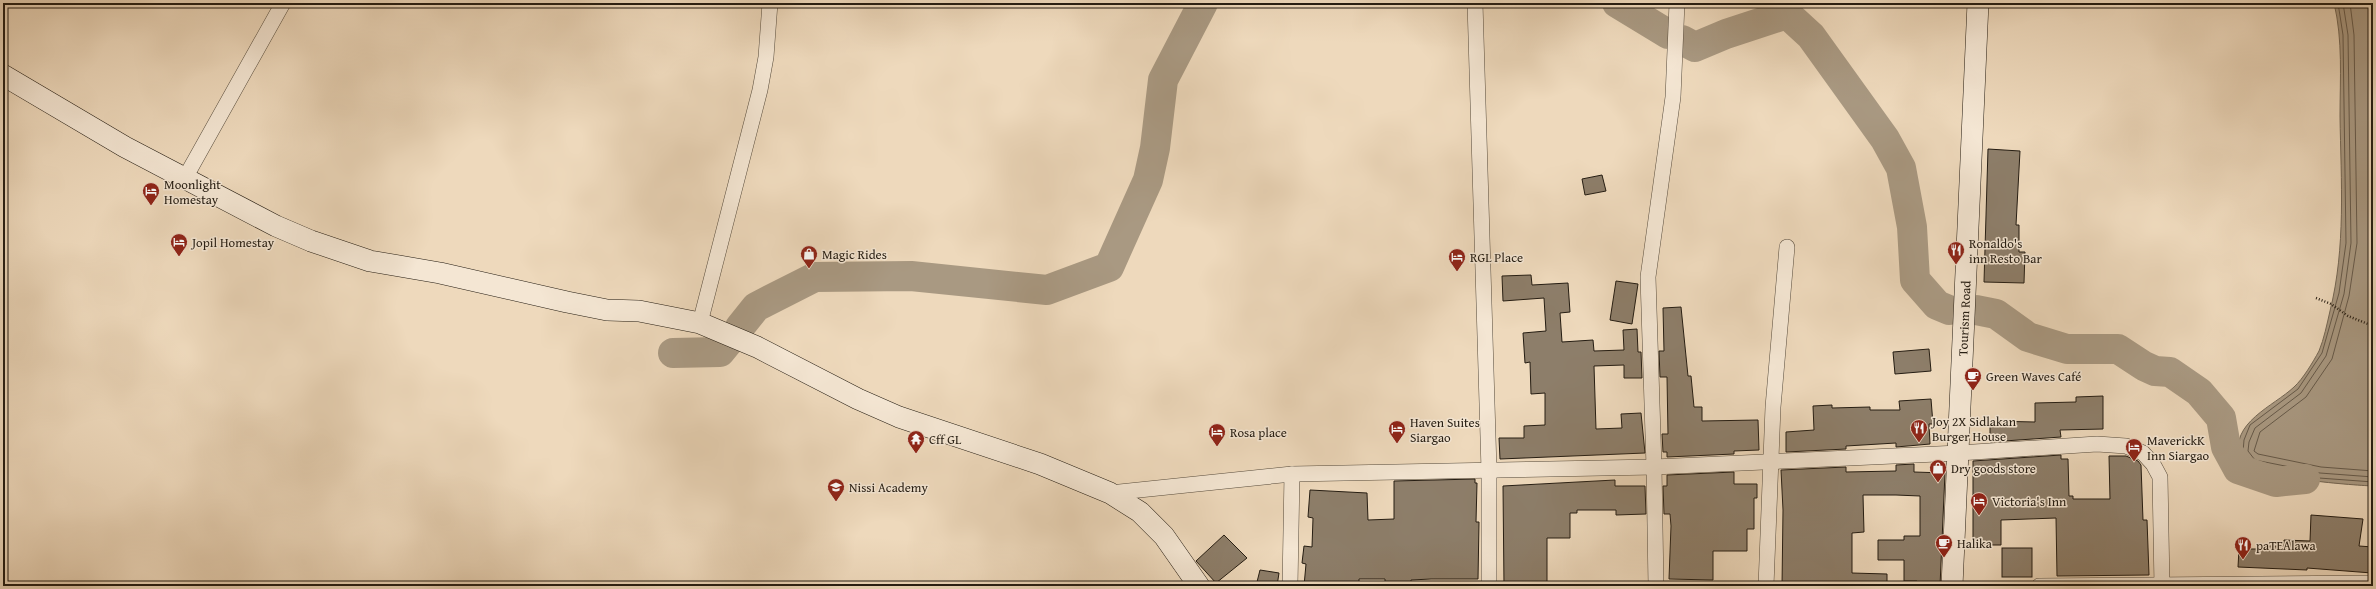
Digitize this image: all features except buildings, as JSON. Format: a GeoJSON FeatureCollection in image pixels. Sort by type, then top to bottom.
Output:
{"type":"FeatureCollection","features":[{"type":"Feature","properties":{"kind":"street"},"geometry":{"type":"LineString","coordinates":[[185,178],[283,3]]}},
{"type":"Feature","properties":{"kind":"street"},"geometry":{"type":"LineString","coordinates":[[700,323],[760,90],[766,57],[770,3]]}},
{"type":"Feature","properties":{"kind":"street"},"geometry":{"type":"LineString","coordinates":[[1475,3],[1490,470],[1489,586]]}},
{"type":"Feature","properties":{"kind":"street"},"geometry":{"type":"LineString","coordinates":[[1656,586],[1648,277],[1673,97],[1677,3]]}},
{"type":"Feature","properties":{"kind":"street","name":"Tourism Road"},"geometry":{"type":"LineString","coordinates":[[1952,586],[1978,3]]}},
{"type":"Feature","properties":{"kind":"street"},"geometry":{"type":"LineString","coordinates":[[3,75],[125,147],[276,226],[311,241],[370,261],[440,273],[607,310],[639,311],[679,317],[700,323],[757,347],[858,399],[899,417],[1040,464],[1110,493],[1140,512],[1164,536],[1200,586]]}},
{"type":"Feature","properties":{"kind":"street"},"geometry":{"type":"LineString","coordinates":[[1766,586],[1770,461],[1787,247]]}},
{"type":"Feature","properties":{"kind":"street"},"geometry":{"type":"LineString","coordinates":[[1110,493],[1292,474],[1654,467],[1959,453],[2097,444],[2126,446],[2143,453],[2153,464],[2160,477],[2162,585]]}},
{"type":"Feature","properties":{"kind":"street"},"geometry":{"type":"LineString","coordinates":[[1290,586],[1292,474]]}},
{"type":"Feature","properties":{"kind":"street"},"geometry":{"type":"LineString","coordinates":[[2039,586],[2373,583]]}},
{"type":"Feature","properties":{"kind":"path"},"geometry":{"type":"LineString","coordinates":[[2316,298],[2331,304],[2348,316],[2373,326]]}},
{"type":"Feature","properties":{"kind":"water"},"geometry":{"type":"Polygon","coordinates":[[[2334,3],[2373,3],[2373,486],[2323,482],[2261,471],[2247,465],[2240,458],[2238,446],[2241,435],[2255,416],[2294,387],[2308,370],[2321,346],[2330,311],[2338,263],[2341,214],[2340,60],[2339,31],[2334,3]]]}},
{"type":"Feature","properties":{"kind":"waterway"},"geometry":{"type":"LineString","coordinates":[[740,327],[756,307],[815,277],[911,276],[1047,290],[1109,267],[1148,180],[1155,148],[1163,80],[1203,3]]}},
{"type":"Feature","properties":{"kind":"waterway"},"geometry":{"type":"LineString","coordinates":[[1617,3],[1668,34]]}},
{"type":"Feature","properties":{"kind":"waterway"},"geometry":{"type":"LineString","coordinates":[[1682,40],[1695,47],[1726,34],[1787,14],[1811,36],[1885,139],[1901,168],[1912,227],[1915,280],[1937,305],[1949,310]]}},
{"type":"Feature","properties":{"kind":"waterway"},"geometry":{"type":"LineString","coordinates":[[1976,310],[1996,314],[2028,337],[2067,349],[2118,349],[2144,366],[2155,371],[2170,372],[2199,392],[2221,418],[2226,447],[2238,469],[2276,482],[2305,479]]}},
{"type":"Feature","properties":{"kind":"waterway"},"geometry":{"type":"LineString","coordinates":[[673,353],[720,352],[729,341]]}},
{"type":"Feature","properties":{"kind":"place","name":"Moonlight Homestay"},"geometry":{"type":"Point","coordinates":[151,206]}},
{"type":"Feature","properties":{"kind":"place","name":"Jopil Homestay"},"geometry":{"type":"Point","coordinates":[179,257]}},
{"type":"Feature","properties":{"kind":"place","name":"Ronaldo's inn Resto Bar"},"geometry":{"type":"Point","coordinates":[1956,265]}},
{"type":"Feature","properties":{"kind":"place","name":"Magic Rides"},"geometry":{"type":"Point","coordinates":[809,269]}},
{"type":"Feature","properties":{"kind":"place","name":"RGL Place"},"geometry":{"type":"Point","coordinates":[1457,272]}},
{"type":"Feature","properties":{"kind":"place","name":"Green Waves Café"},"geometry":{"type":"Point","coordinates":[1973,391]}},
{"type":"Feature","properties":{"kind":"place","name":"Joy 2X Sidlakan Burger House"},"geometry":{"type":"Point","coordinates":[1919,443]}},
{"type":"Feature","properties":{"kind":"place","name":"Haven Suites Siargao"},"geometry":{"type":"Point","coordinates":[1397,444]}},
{"type":"Feature","properties":{"kind":"place","name":"Rosa place"},"geometry":{"type":"Point","coordinates":[1217,447]}},
{"type":"Feature","properties":{"kind":"place","name":"Cff GL"},"geometry":{"type":"Point","coordinates":[916,454]}},
{"type":"Feature","properties":{"kind":"place","name":"MaverickK Inn Siargao"},"geometry":{"type":"Point","coordinates":[2134,462]}},
{"type":"Feature","properties":{"kind":"place","name":"Dry goods store"},"geometry":{"type":"Point","coordinates":[1938,483]}},
{"type":"Feature","properties":{"kind":"place","name":"Nissi Academy"},"geometry":{"type":"Point","coordinates":[836,502]}},
{"type":"Feature","properties":{"kind":"place","name":"Victoria's Inn"},"geometry":{"type":"Point","coordinates":[1979,516]}},
{"type":"Feature","properties":{"kind":"place","name":"Halika"},"geometry":{"type":"Point","coordinates":[1944,558]}},
{"type":"Feature","properties":{"kind":"place","name":"paTEAlawa"},"geometry":{"type":"Point","coordinates":[2243,560]}}]}
